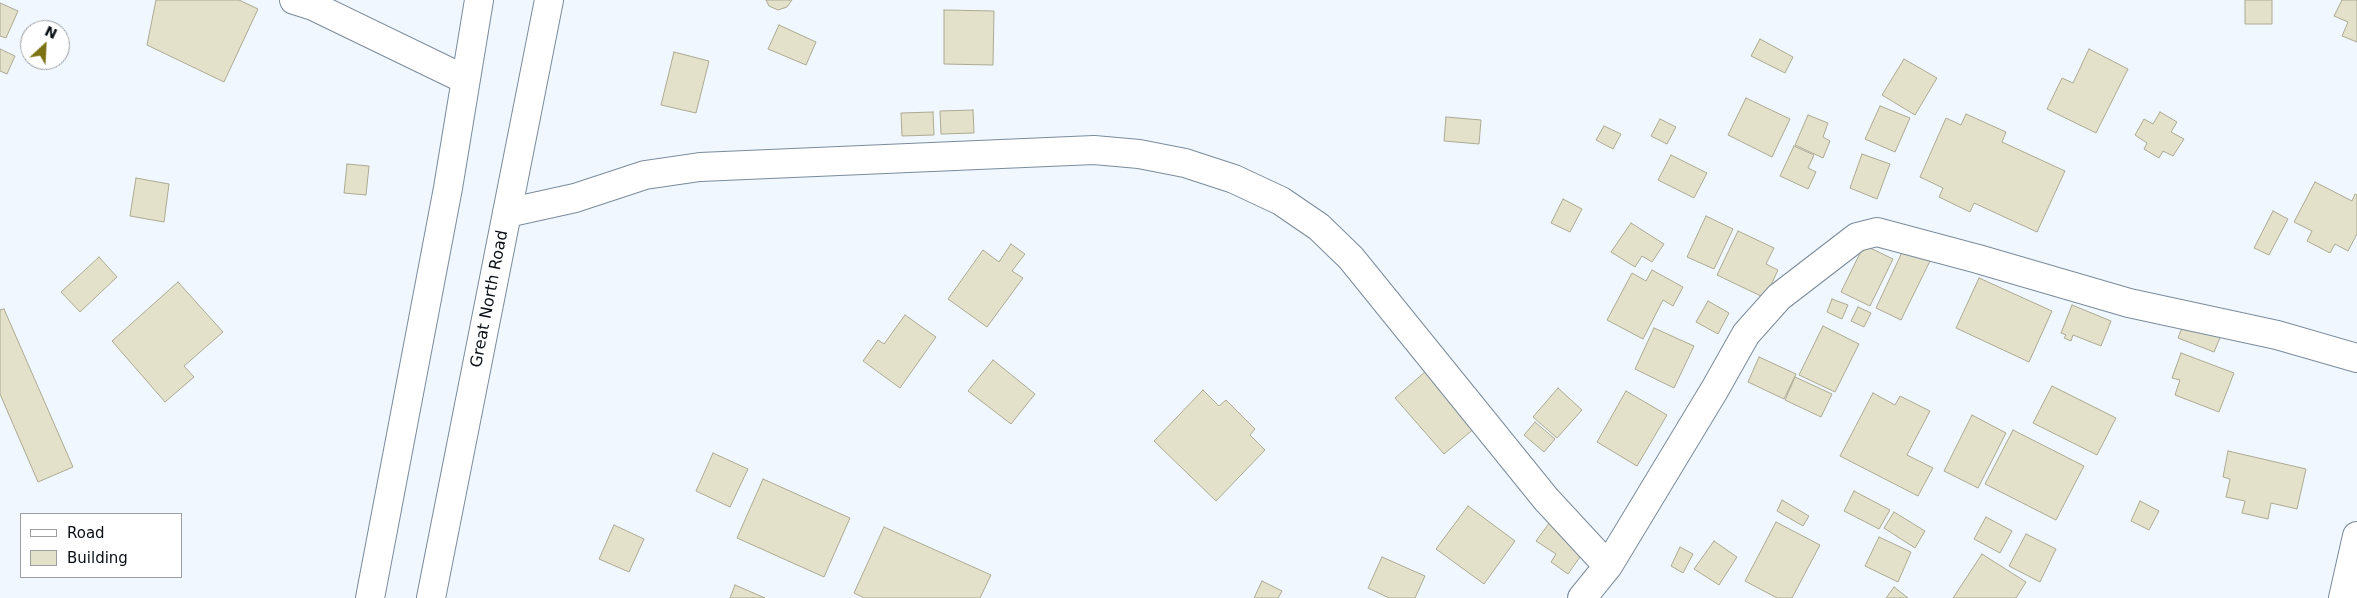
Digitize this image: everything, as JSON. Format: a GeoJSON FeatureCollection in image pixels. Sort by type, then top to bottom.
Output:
{"type":"FeatureCollection","features":[{"type":"Feature","properties":{"kind":"main road"},"geometry":{"type":"LineString","coordinates":[[294,0],[322,10],[464,79]]}},
{"type":"Feature","properties":{"kind":"main road"},"geometry":{"type":"LineString","coordinates":[[370,598],[448,188],[464,79],[479,0]]}},
{"type":"Feature","properties":{"kind":"main road","name":"Great North Road"},"geometry":{"type":"LineString","coordinates":[[431,598],[549,0]]}},
{"type":"Feature","properties":{"kind":"main road"},"geometry":{"type":"LineString","coordinates":[[507,213],[576,198],[645,176],[700,167],[1094,150],[1139,154],[1185,163],[1234,179],[1281,201],[1319,227],[1351,258],[1546,499],[1608,566]]}},
{"type":"Feature","properties":{"kind":"main road"},"geometry":{"type":"LineString","coordinates":[[1582,598],[1608,566],[1746,334],[1780,298],[1815,268],[1857,238],[1877,232],[2129,303],[2277,334],[2357,358]]}},
{"type":"Feature","properties":{"kind":"main road"},"geometry":{"type":"LineString","coordinates":[[2343,598],[2357,536]]}},
{"type":"Feature","properties":{"kind":"building"},"geometry":{"type":"Polygon","coordinates":[[[156,0],[239,0],[258,9],[224,82],[147,45],[156,0]]]}},
{"type":"Feature","properties":{"kind":"building"},"geometry":{"type":"Polygon","coordinates":[[[766,0],[792,0],[787,7],[778,10],[769,6],[766,0]]]}},
{"type":"Feature","properties":{"kind":"building"},"geometry":{"type":"Polygon","coordinates":[[[2245,0],[2272,0],[2272,24],[2245,24],[2245,0]]]}},
{"type":"Feature","properties":{"kind":"building"},"geometry":{"type":"Polygon","coordinates":[[[2342,0],[2357,0],[2357,42],[2342,36],[2348,22],[2334,16],[2342,0]]]}},
{"type":"Feature","properties":{"kind":"building"},"geometry":{"type":"Polygon","coordinates":[[[0,3],[18,11],[6,38],[0,36],[0,3]]]}},
{"type":"Feature","properties":{"kind":"building"},"geometry":{"type":"Polygon","coordinates":[[[944,10],[994,11],[993,65],[944,64],[944,10]]]}},
{"type":"Feature","properties":{"kind":"building"},"geometry":{"type":"Polygon","coordinates":[[[779,25],[816,42],[806,65],[768,49],[779,25]]]}},
{"type":"Feature","properties":{"kind":"building"},"geometry":{"type":"Polygon","coordinates":[[[1760,39],[1793,57],[1785,73],[1751,56],[1760,39]]]}},
{"type":"Feature","properties":{"kind":"building"},"geometry":{"type":"Polygon","coordinates":[[[0,49],[15,56],[7,74],[0,71],[0,49]]]}},
{"type":"Feature","properties":{"kind":"building"},"geometry":{"type":"Polygon","coordinates":[[[2089,49],[2128,69],[2096,133],[2047,109],[2062,78],[2073,83],[2089,49]]]}},
{"type":"Feature","properties":{"kind":"building"},"geometry":{"type":"Polygon","coordinates":[[[674,52],[709,61],[696,113],[661,105],[674,52]]]}},
{"type":"Feature","properties":{"kind":"building"},"geometry":{"type":"Polygon","coordinates":[[[1904,59],[1937,78],[1915,115],[1882,95],[1904,59]]]}},
{"type":"Feature","properties":{"kind":"building"},"geometry":{"type":"Polygon","coordinates":[[[1746,98],[1790,119],[1772,157],[1728,135],[1746,98]]]}},
{"type":"Feature","properties":{"kind":"building"},"geometry":{"type":"Polygon","coordinates":[[[1880,106],[1910,118],[1895,152],[1865,139],[1880,106]]]}},
{"type":"Feature","properties":{"kind":"building"},"geometry":{"type":"Polygon","coordinates":[[[973,110],[974,133],[941,134],[940,111],[973,110]]]}},
{"type":"Feature","properties":{"kind":"building"},"geometry":{"type":"Polygon","coordinates":[[[933,112],[934,135],[902,136],[901,113],[933,112]]]}},
{"type":"Feature","properties":{"kind":"building"},"geometry":{"type":"Polygon","coordinates":[[[2160,112],[2177,122],[2171,132],[2184,139],[2173,156],[2163,151],[2159,158],[2144,149],[2147,143],[2135,135],[2144,119],[2153,124],[2160,112]]]}},
{"type":"Feature","properties":{"kind":"building"},"geometry":{"type":"Polygon","coordinates":[[[1966,114],[2006,132],[2002,142],[2065,171],[2037,232],[1974,203],[1970,212],[1939,197],[1943,188],[1920,177],[1946,118],[1961,125],[1966,114]]]}},
{"type":"Feature","properties":{"kind":"building"},"geometry":{"type":"Polygon","coordinates":[[[1808,115],[1828,123],[1823,137],[1830,141],[1823,158],[1795,145],[1808,115]]]}},
{"type":"Feature","properties":{"kind":"building"},"geometry":{"type":"Polygon","coordinates":[[[1446,117],[1481,120],[1479,144],[1444,141],[1446,117]]]}},
{"type":"Feature","properties":{"kind":"building"},"geometry":{"type":"Polygon","coordinates":[[[1660,119],[1676,127],[1667,144],[1651,136],[1660,119]]]}},
{"type":"Feature","properties":{"kind":"building"},"geometry":{"type":"Polygon","coordinates":[[[1604,126],[1621,134],[1613,149],[1596,140],[1604,126]]]}},
{"type":"Feature","properties":{"kind":"building"},"geometry":{"type":"Polygon","coordinates":[[[1794,146],[1814,155],[1808,168],[1816,172],[1808,189],[1780,176],[1794,146]]]}},
{"type":"Feature","properties":{"kind":"building"},"geometry":{"type":"Polygon","coordinates":[[[1862,154],[1890,164],[1877,199],[1850,188],[1862,154]]]}},
{"type":"Feature","properties":{"kind":"building"},"geometry":{"type":"Polygon","coordinates":[[[1671,155],[1707,173],[1694,198],[1658,180],[1671,155]]]}},
{"type":"Feature","properties":{"kind":"building"},"geometry":{"type":"Polygon","coordinates":[[[347,164],[369,166],[366,195],[344,193],[347,164]]]}},
{"type":"Feature","properties":{"kind":"building"},"geometry":{"type":"Polygon","coordinates":[[[136,178],[169,184],[164,222],[130,216],[136,178]]]}},
{"type":"Feature","properties":{"kind":"building"},"geometry":{"type":"Polygon","coordinates":[[[2315,182],[2352,201],[2355,194],[2357,195],[2357,234],[2348,251],[2335,244],[2330,253],[2307,241],[2312,231],[2294,222],[2315,182]]]}},
{"type":"Feature","properties":{"kind":"building"},"geometry":{"type":"Polygon","coordinates":[[[1563,199],[1582,209],[1570,232],[1551,223],[1563,199]]]}},
{"type":"Feature","properties":{"kind":"building"},"geometry":{"type":"Polygon","coordinates":[[[2273,211],[2288,219],[2269,255],[2254,248],[2273,211]]]}},
{"type":"Feature","properties":{"kind":"building"},"geometry":{"type":"Polygon","coordinates":[[[1706,216],[1733,229],[1714,269],[1687,257],[1706,216]]]}},
{"type":"Feature","properties":{"kind":"building"},"geometry":{"type":"Polygon","coordinates":[[[1631,223],[1664,244],[1652,262],[1642,256],[1635,267],[1611,252],[1631,223]]]}},
{"type":"Feature","properties":{"kind":"building"},"geometry":{"type":"Polygon","coordinates":[[[1738,231],[1774,248],[1766,264],[1778,270],[1765,298],[1717,275],[1738,231]]]}},
{"type":"Feature","properties":{"kind":"building"},"geometry":{"type":"Polygon","coordinates":[[[1011,244],[1025,254],[1012,271],[1023,278],[987,327],[948,299],[983,250],[999,262],[1011,244]]]}},
{"type":"Feature","properties":{"kind":"building"},"geometry":{"type":"Polygon","coordinates":[[[1864,245],[1893,259],[1870,306],[1841,292],[1864,245]]]}},
{"type":"Feature","properties":{"kind":"building"},"geometry":{"type":"Polygon","coordinates":[[[1905,246],[1931,259],[1901,320],[1876,308],[1905,246]]]}},
{"type":"Feature","properties":{"kind":"building"},"geometry":{"type":"Polygon","coordinates":[[[99,257],[117,277],[80,312],[61,292],[99,257]]]}},
{"type":"Feature","properties":{"kind":"building"},"geometry":{"type":"Polygon","coordinates":[[[1652,270],[1683,287],[1673,306],[1663,300],[1643,339],[1607,320],[1632,273],[1646,281],[1652,270]]]}},
{"type":"Feature","properties":{"kind":"building"},"geometry":{"type":"Polygon","coordinates":[[[1979,278],[2052,311],[2029,362],[1956,328],[1979,278]]]}},
{"type":"Feature","properties":{"kind":"building"},"geometry":{"type":"Polygon","coordinates":[[[178,282],[223,332],[184,366],[194,377],[165,402],[112,341],[178,282]]]}},
{"type":"Feature","properties":{"kind":"building"},"geometry":{"type":"Polygon","coordinates":[[[1832,299],[1848,305],[1842,319],[1827,312],[1832,299]]]}},
{"type":"Feature","properties":{"kind":"building"},"geometry":{"type":"Polygon","coordinates":[[[1708,301],[1729,313],[1718,334],[1696,322],[1708,301]]]}},
{"type":"Feature","properties":{"kind":"building"},"geometry":{"type":"Polygon","coordinates":[[[2072,305],[2111,321],[2101,346],[2073,335],[2071,341],[2064,338],[2066,335],[2061,333],[2072,305]]]}},
{"type":"Feature","properties":{"kind":"building"},"geometry":{"type":"Polygon","coordinates":[[[1858,307],[1871,313],[1864,327],[1851,321],[1858,307]]]}},
{"type":"Feature","properties":{"kind":"building"},"geometry":{"type":"Polygon","coordinates":[[[4,309],[73,467],[38,482],[0,394],[0,310],[4,309]]]}},
{"type":"Feature","properties":{"kind":"building"},"geometry":{"type":"Polygon","coordinates":[[[905,315],[936,337],[900,388],[863,361],[878,340],[884,344],[905,315]]]}},
{"type":"Feature","properties":{"kind":"building"},"geometry":{"type":"Polygon","coordinates":[[[2186,318],[2222,333],[2214,352],[2178,338],[2186,318]]]}},
{"type":"Feature","properties":{"kind":"building"},"geometry":{"type":"Polygon","coordinates":[[[1823,326],[1859,344],[1835,392],[1799,375],[1823,326]]]}},
{"type":"Feature","properties":{"kind":"building"},"geometry":{"type":"Polygon","coordinates":[[[1654,328],[1694,346],[1674,388],[1635,369],[1654,328]]]}},
{"type":"Feature","properties":{"kind":"building"},"geometry":{"type":"Polygon","coordinates":[[[2181,353],[2234,373],[2219,412],[2175,395],[2180,380],[2172,378],[2181,353]]]}},
{"type":"Feature","properties":{"kind":"building"},"geometry":{"type":"Polygon","coordinates":[[[1759,357],[1796,374],[1784,399],[1748,382],[1759,357]]]}},
{"type":"Feature","properties":{"kind":"building"},"geometry":{"type":"Polygon","coordinates":[[[993,360],[1035,394],[1011,424],[968,391],[993,360]]]}},
{"type":"Feature","properties":{"kind":"building"},"geometry":{"type":"Polygon","coordinates":[[[1426,371],[1476,427],[1444,454],[1395,398],[1426,371]]]}},
{"type":"Feature","properties":{"kind":"building"},"geometry":{"type":"Polygon","coordinates":[[[1795,377],[1832,394],[1821,417],[1785,400],[1795,377]]]}},
{"type":"Feature","properties":{"kind":"building"},"geometry":{"type":"Polygon","coordinates":[[[2052,386],[2116,418],[2097,455],[2033,423],[2052,386]]]}},
{"type":"Feature","properties":{"kind":"building"},"geometry":{"type":"Polygon","coordinates":[[[1558,388],[1582,410],[1557,438],[1533,417],[1558,388]]]}},
{"type":"Feature","properties":{"kind":"building"},"geometry":{"type":"Polygon","coordinates":[[[1203,390],[1219,406],[1226,400],[1255,429],[1250,435],[1265,450],[1216,501],[1154,441],[1203,390]]]}},
{"type":"Feature","properties":{"kind":"building"},"geometry":{"type":"Polygon","coordinates":[[[1626,391],[1667,415],[1637,466],[1597,442],[1626,391]]]}},
{"type":"Feature","properties":{"kind":"building"},"geometry":{"type":"Polygon","coordinates":[[[1873,393],[1895,405],[1900,396],[1930,411],[1907,455],[1933,468],[1918,496],[1840,456],[1873,393]]]}},
{"type":"Feature","properties":{"kind":"building"},"geometry":{"type":"Polygon","coordinates":[[[1972,415],[2006,433],[1978,488],[1944,471],[1972,415]]]}},
{"type":"Feature","properties":{"kind":"building"},"geometry":{"type":"Polygon","coordinates":[[[1535,422],[1555,439],[1544,452],[1524,435],[1535,422]]]}},
{"type":"Feature","properties":{"kind":"building"},"geometry":{"type":"Polygon","coordinates":[[[2013,430],[2084,466],[2056,520],[1985,484],[2013,430]]]}},
{"type":"Feature","properties":{"kind":"building"},"geometry":{"type":"Polygon","coordinates":[[[2228,451],[2306,469],[2297,509],[2271,503],[2268,519],[2242,513],[2245,501],[2226,497],[2230,479],[2223,477],[2228,451]]]}},
{"type":"Feature","properties":{"kind":"building"},"geometry":{"type":"Polygon","coordinates":[[[713,453],[748,469],[730,507],[696,491],[713,453]]]}},
{"type":"Feature","properties":{"kind":"building"},"geometry":{"type":"Polygon","coordinates":[[[763,479],[850,518],[824,577],[737,538],[763,479]]]}},
{"type":"Feature","properties":{"kind":"building"},"geometry":{"type":"Polygon","coordinates":[[[1854,491],[1890,510],[1879,529],[1844,511],[1854,491]]]}},
{"type":"Feature","properties":{"kind":"building"},"geometry":{"type":"Polygon","coordinates":[[[1782,500],[1809,516],[1803,526],[1777,511],[1782,500]]]}},
{"type":"Feature","properties":{"kind":"building"},"geometry":{"type":"Polygon","coordinates":[[[2140,501],[2159,511],[2149,530],[2131,521],[2140,501]]]}},
{"type":"Feature","properties":{"kind":"building"},"geometry":{"type":"Polygon","coordinates":[[[1468,506],[1515,541],[1484,584],[1436,549],[1468,506]]]}},
{"type":"Feature","properties":{"kind":"building"},"geometry":{"type":"Polygon","coordinates":[[[1894,512],[1925,531],[1915,548],[1884,528],[1894,512]]]}},
{"type":"Feature","properties":{"kind":"building"},"geometry":{"type":"Polygon","coordinates":[[[1986,517],[2012,531],[2000,553],[1974,539],[1986,517]]]}},
{"type":"Feature","properties":{"kind":"building"},"geometry":{"type":"Polygon","coordinates":[[[1550,522],[1587,547],[1568,574],[1551,562],[1556,554],[1536,541],[1550,522]]]}},
{"type":"Feature","properties":{"kind":"building"},"geometry":{"type":"Polygon","coordinates":[[[1776,522],[1820,545],[1792,598],[1777,598],[1745,581],[1776,522]]]}},
{"type":"Feature","properties":{"kind":"building"},"geometry":{"type":"Polygon","coordinates":[[[614,525],[644,539],[629,572],[599,559],[614,525]]]}},
{"type":"Feature","properties":{"kind":"building"},"geometry":{"type":"Polygon","coordinates":[[[884,527],[991,575],[980,598],[864,598],[854,593],[884,527]]]}},
{"type":"Feature","properties":{"kind":"building"},"geometry":{"type":"Polygon","coordinates":[[[2026,534],[2056,549],[2040,582],[2009,566],[2026,534]]]}},
{"type":"Feature","properties":{"kind":"building"},"geometry":{"type":"Polygon","coordinates":[[[1879,537],[1911,552],[1898,582],[1865,566],[1879,537]]]}},
{"type":"Feature","properties":{"kind":"building"},"geometry":{"type":"Polygon","coordinates":[[[1714,541],[1737,557],[1719,585],[1694,569],[1714,541]]]}},
{"type":"Feature","properties":{"kind":"building"},"geometry":{"type":"Polygon","coordinates":[[[1680,547],[1693,554],[1683,573],[1671,566],[1680,547]]]}},
{"type":"Feature","properties":{"kind":"building"},"geometry":{"type":"Polygon","coordinates":[[[1982,554],[2026,582],[2016,598],[1953,598],[1982,554]]]}},
{"type":"Feature","properties":{"kind":"building"},"geometry":{"type":"Polygon","coordinates":[[[1382,557],[1425,576],[1415,598],[1389,598],[1368,588],[1382,557]]]}},
{"type":"Feature","properties":{"kind":"building"},"geometry":{"type":"Polygon","coordinates":[[[1262,581],[1282,591],[1278,598],[1254,598],[1262,581]]]}},
{"type":"Feature","properties":{"kind":"building"},"geometry":{"type":"Polygon","coordinates":[[[735,585],[765,598],[730,598],[735,585]]]}},
{"type":"Feature","properties":{"kind":"building"},"geometry":{"type":"Polygon","coordinates":[[[1894,587],[1908,598],[1886,598],[1894,587]]]}}]}
